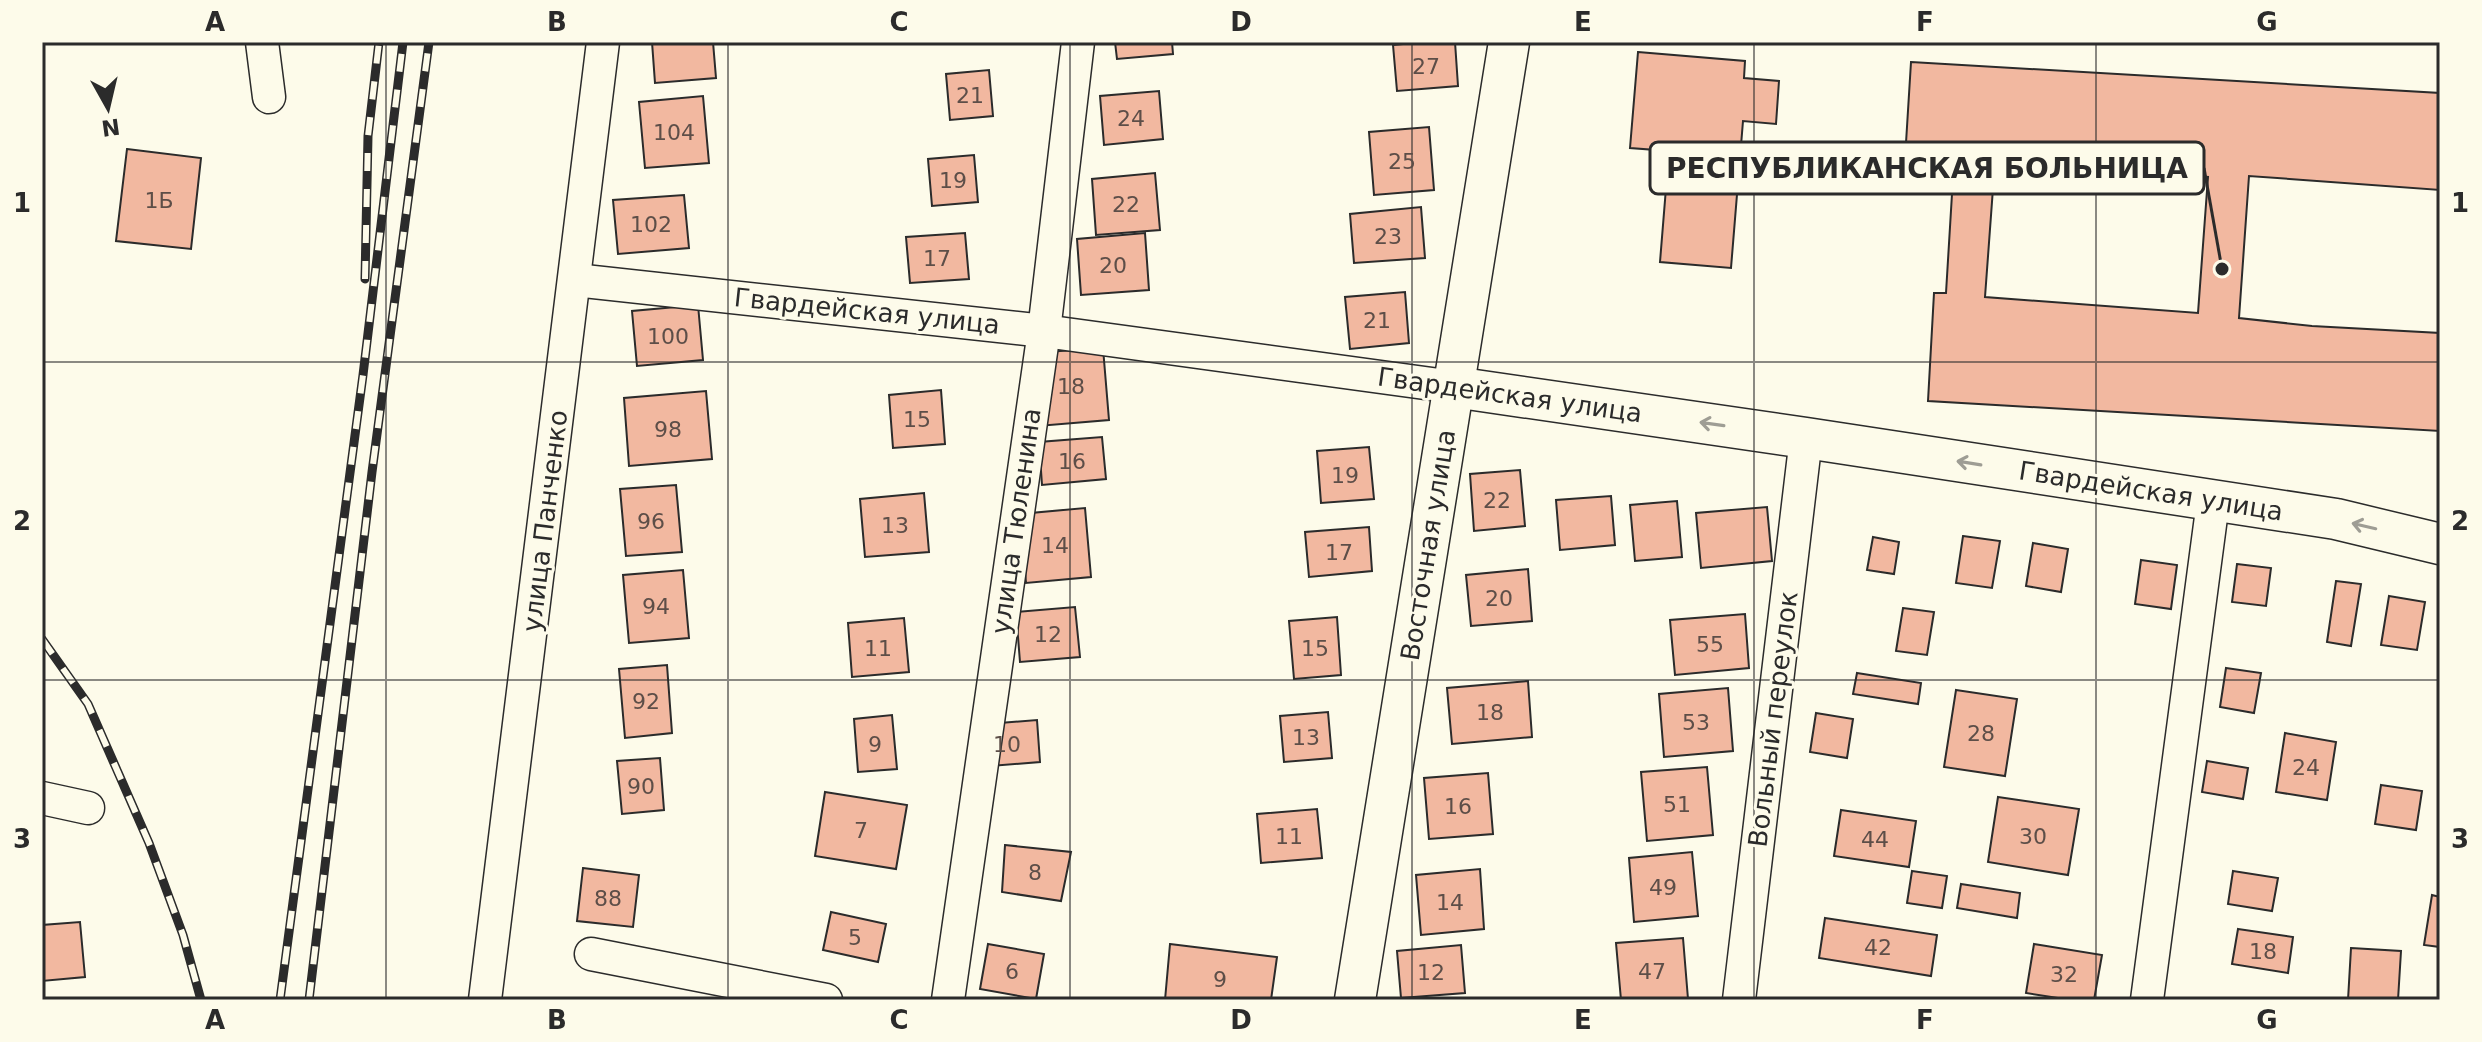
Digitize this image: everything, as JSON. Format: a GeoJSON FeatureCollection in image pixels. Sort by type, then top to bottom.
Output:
{"type":"FeatureCollection","features":[{"type":"Feature","properties":{"kind":"street"},"geometry":{"type":"LineString","coordinates":[[262,42],[269,97]]}},
{"type":"Feature","properties":{"kind":"street","name":"улица Панченко"},"geometry":{"type":"LineString","coordinates":[[485,1000],[603,42]]}},
{"type":"Feature","properties":{"kind":"street","name":"улица Тюленина"},"geometry":{"type":"LineString","coordinates":[[948,1000],[1044,331],[1078,42]]}},
{"type":"Feature","properties":{"kind":"street","name":"Восточная улица"},"geometry":{"type":"LineString","coordinates":[[1355,1000],[1509,42]]}},
{"type":"Feature","properties":{"kind":"street","name":"Гвардейская улица"},"geometry":{"type":"LineString","coordinates":[[575,280],[1044,331],[1454,387],[2336,519],[2440,544]]}},
{"type":"Feature","properties":{"kind":"street","name":"Вольный переулок"},"geometry":{"type":"LineString","coordinates":[[1739,1000],[1806,438]]}},
{"type":"Feature","properties":{"kind":"street"},"geometry":{"type":"LineString","coordinates":[[2147,1000],[2213,502]]}},
{"type":"Feature","properties":{"kind":"street"},"geometry":{"type":"LineString","coordinates":[[42,798],[88,808]]}},
{"type":"Feature","properties":{"kind":"street"},"geometry":{"type":"LineString","coordinates":[[591,954],[826,1000]]}},
{"type":"Feature","properties":{"kind":"building"},"geometry":{"type":"Polygon","coordinates":[[[652,42],[713,42],[716,78],[655,83],[652,42]]]}},
{"type":"Feature","properties":{"kind":"building"},"geometry":{"type":"Polygon","coordinates":[[[1115,42],[1172,42],[1173,54],[1117,59],[1115,42]]]}},
{"type":"Feature","properties":{"kind":"building"},"geometry":{"type":"Polygon","coordinates":[[[1455,42],[1458,86],[1397,91],[1393,45],[1455,42]]]}},
{"type":"Feature","properties":{"kind":"building"},"geometry":{"type":"Polygon","coordinates":[[[1638,52],[1745,61],[1744,78],[1779,81],[1776,124],[1743,121],[1731,268],[1660,262],[1669,151],[1630,148],[1638,52]]]}},
{"type":"Feature","properties":{"kind":"building"},"geometry":{"type":"Polygon","coordinates":[[[1911,62],[2440,93],[2440,190],[2249,176],[2239,318],[2312,326],[2440,333],[2440,431],[1928,401],[1934,293],[1946,293],[1954,161],[1905,159],[1911,62]],[[1995,161],[1985,297],[2198,313],[2208,177],[1995,161]]]}},
{"type":"Feature","properties":{"kind":"building"},"geometry":{"type":"Polygon","coordinates":[[[989,70],[993,116],[950,120],[946,74],[989,70]]]}},
{"type":"Feature","properties":{"kind":"building"},"geometry":{"type":"Polygon","coordinates":[[[1159,91],[1163,139],[1104,145],[1100,96],[1159,91]]]}},
{"type":"Feature","properties":{"kind":"building"},"geometry":{"type":"Polygon","coordinates":[[[703,96],[709,163],[645,168],[639,102],[703,96]]]}},
{"type":"Feature","properties":{"kind":"building"},"geometry":{"type":"Polygon","coordinates":[[[1429,127],[1434,190],[1374,195],[1369,132],[1429,127]]]}},
{"type":"Feature","properties":{"kind":"building"},"geometry":{"type":"Polygon","coordinates":[[[127,149],[201,158],[191,249],[116,241],[127,149]]]}},
{"type":"Feature","properties":{"kind":"building"},"geometry":{"type":"Polygon","coordinates":[[[974,155],[978,202],[932,206],[928,159],[974,155]]]}},
{"type":"Feature","properties":{"kind":"building"},"geometry":{"type":"Polygon","coordinates":[[[1155,173],[1160,230],[1096,235],[1092,179],[1155,173]]]}},
{"type":"Feature","properties":{"kind":"building"},"geometry":{"type":"Polygon","coordinates":[[[684,195],[689,248],[618,254],[613,200],[684,195]]]}},
{"type":"Feature","properties":{"kind":"building"},"geometry":{"type":"Polygon","coordinates":[[[1421,207],[1425,258],[1354,263],[1350,214],[1421,207]]]}},
{"type":"Feature","properties":{"kind":"building"},"geometry":{"type":"Polygon","coordinates":[[[965,233],[969,279],[910,283],[906,237],[965,233]]]}},
{"type":"Feature","properties":{"kind":"building"},"geometry":{"type":"Polygon","coordinates":[[[1145,233],[1149,290],[1081,295],[1077,239],[1145,233]]]}},
{"type":"Feature","properties":{"kind":"building"},"geometry":{"type":"Polygon","coordinates":[[[1405,292],[1409,343],[1350,349],[1345,297],[1405,292]]]}},
{"type":"Feature","properties":{"kind":"building"},"geometry":{"type":"Polygon","coordinates":[[[698,305],[703,360],[637,366],[632,311],[698,305]]]}},
{"type":"Feature","properties":{"kind":"building"},"geometry":{"type":"Polygon","coordinates":[[[1103,348],[1109,420],[1038,426],[1032,353],[1103,348]]]}},
{"type":"Feature","properties":{"kind":"building"},"geometry":{"type":"Polygon","coordinates":[[[941,390],[945,444],[893,448],[889,395],[941,390]]]}},
{"type":"Feature","properties":{"kind":"building"},"geometry":{"type":"Polygon","coordinates":[[[706,391],[712,459],[629,466],[624,398],[706,391]]]}},
{"type":"Feature","properties":{"kind":"building"},"geometry":{"type":"Polygon","coordinates":[[[1102,437],[1106,479],[1042,485],[1039,442],[1102,437]]]}},
{"type":"Feature","properties":{"kind":"building"},"geometry":{"type":"Polygon","coordinates":[[[1369,447],[1374,499],[1321,503],[1317,451],[1369,447]]]}},
{"type":"Feature","properties":{"kind":"building"},"geometry":{"type":"Polygon","coordinates":[[[1520,470],[1525,526],[1474,531],[1470,474],[1520,470]]]}},
{"type":"Feature","properties":{"kind":"building"},"geometry":{"type":"Polygon","coordinates":[[[676,485],[682,552],[626,556],[620,489],[676,485]]]}},
{"type":"Feature","properties":{"kind":"building"},"geometry":{"type":"Polygon","coordinates":[[[924,493],[929,552],[865,557],[860,499],[924,493]]]}},
{"type":"Feature","properties":{"kind":"building"},"geometry":{"type":"Polygon","coordinates":[[[1611,496],[1615,545],[1560,550],[1556,500],[1611,496]]]}},
{"type":"Feature","properties":{"kind":"building"},"geometry":{"type":"Polygon","coordinates":[[[1677,501],[1682,557],[1635,561],[1630,505],[1677,501]]]}},
{"type":"Feature","properties":{"kind":"building"},"geometry":{"type":"Polygon","coordinates":[[[1767,507],[1772,561],[1701,568],[1696,513],[1767,507]]]}},
{"type":"Feature","properties":{"kind":"building"},"geometry":{"type":"Polygon","coordinates":[[[1085,508],[1091,577],[1026,583],[1020,514],[1085,508]]]}},
{"type":"Feature","properties":{"kind":"building"},"geometry":{"type":"Polygon","coordinates":[[[1369,527],[1372,571],[1309,577],[1305,532],[1369,527]]]}},
{"type":"Feature","properties":{"kind":"building"},"geometry":{"type":"Polygon","coordinates":[[[1963,536],[2000,541],[1992,588],[1956,583],[1963,536]]]}},
{"type":"Feature","properties":{"kind":"building"},"geometry":{"type":"Polygon","coordinates":[[[1873,537],[1899,542],[1894,574],[1867,570],[1873,537]]]}},
{"type":"Feature","properties":{"kind":"building"},"geometry":{"type":"Polygon","coordinates":[[[2033,543],[2068,549],[2061,592],[2026,586],[2033,543]]]}},
{"type":"Feature","properties":{"kind":"building"},"geometry":{"type":"Polygon","coordinates":[[[2141,560],[2177,565],[2171,609],[2135,604],[2141,560]]]}},
{"type":"Feature","properties":{"kind":"building"},"geometry":{"type":"Polygon","coordinates":[[[2237,564],[2271,568],[2266,606],[2232,602],[2237,564]]]}},
{"type":"Feature","properties":{"kind":"building"},"geometry":{"type":"Polygon","coordinates":[[[1528,569],[1532,621],[1471,626],[1466,575],[1528,569]]]}},
{"type":"Feature","properties":{"kind":"building"},"geometry":{"type":"Polygon","coordinates":[[[683,570],[689,638],[629,643],[623,575],[683,570]]]}},
{"type":"Feature","properties":{"kind":"building"},"geometry":{"type":"Polygon","coordinates":[[[2336,581],[2361,584],[2351,646],[2327,642],[2336,581]]]}},
{"type":"Feature","properties":{"kind":"building"},"geometry":{"type":"Polygon","coordinates":[[[2389,596],[2425,602],[2417,650],[2381,645],[2389,596]]]}},
{"type":"Feature","properties":{"kind":"building"},"geometry":{"type":"Polygon","coordinates":[[[1075,607],[1080,657],[1020,662],[1016,612],[1075,607]]]}},
{"type":"Feature","properties":{"kind":"building"},"geometry":{"type":"Polygon","coordinates":[[[1903,608],[1934,612],[1927,655],[1896,651],[1903,608]]]}},
{"type":"Feature","properties":{"kind":"building"},"geometry":{"type":"Polygon","coordinates":[[[1745,614],[1749,668],[1675,675],[1670,620],[1745,614]]]}},
{"type":"Feature","properties":{"kind":"building"},"geometry":{"type":"Polygon","coordinates":[[[1337,617],[1341,675],[1294,679],[1289,621],[1337,617]]]}},
{"type":"Feature","properties":{"kind":"building"},"geometry":{"type":"Polygon","coordinates":[[[904,618],[909,672],[852,677],[848,623],[904,618]]]}},
{"type":"Feature","properties":{"kind":"building"},"geometry":{"type":"Polygon","coordinates":[[[667,665],[672,733],[625,738],[619,669],[667,665]]]}},
{"type":"Feature","properties":{"kind":"building"},"geometry":{"type":"Polygon","coordinates":[[[2226,668],[2261,673],[2254,713],[2220,707],[2226,668]]]}},
{"type":"Feature","properties":{"kind":"building"},"geometry":{"type":"Polygon","coordinates":[[[1857,673],[1921,683],[1918,704],[1853,694],[1857,673]]]}},
{"type":"Feature","properties":{"kind":"building"},"geometry":{"type":"Polygon","coordinates":[[[1528,681],[1532,737],[1452,744],[1447,688],[1528,681]]]}},
{"type":"Feature","properties":{"kind":"building"},"geometry":{"type":"Polygon","coordinates":[[[1728,688],[1733,751],[1664,757],[1659,694],[1728,688]]]}},
{"type":"Feature","properties":{"kind":"building"},"geometry":{"type":"Polygon","coordinates":[[[1956,690],[2017,699],[2005,776],[1944,767],[1956,690]]]}},
{"type":"Feature","properties":{"kind":"building"},"geometry":{"type":"Polygon","coordinates":[[[1328,712],[1332,758],[1284,762],[1280,716],[1328,712]]]}},
{"type":"Feature","properties":{"kind":"building"},"geometry":{"type":"Polygon","coordinates":[[[1816,713],[1853,719],[1847,758],[1810,752],[1816,713]]]}},
{"type":"Feature","properties":{"kind":"building"},"geometry":{"type":"Polygon","coordinates":[[[892,715],[897,769],[858,772],[854,719],[892,715]]]}},
{"type":"Feature","properties":{"kind":"building"},"geometry":{"type":"Polygon","coordinates":[[[1037,720],[1040,762],[978,767],[975,725],[1037,720]]]}},
{"type":"Feature","properties":{"kind":"building"},"geometry":{"type":"Polygon","coordinates":[[[2285,733],[2336,742],[2327,800],[2276,792],[2285,733]]]}},
{"type":"Feature","properties":{"kind":"building"},"geometry":{"type":"Polygon","coordinates":[[[660,758],[664,810],[622,814],[617,761],[660,758]]]}},
{"type":"Feature","properties":{"kind":"building"},"geometry":{"type":"Polygon","coordinates":[[[2207,761],[2248,768],[2243,799],[2202,792],[2207,761]]]}},
{"type":"Feature","properties":{"kind":"building"},"geometry":{"type":"Polygon","coordinates":[[[1707,767],[1713,835],[1647,841],[1641,772],[1707,767]]]}},
{"type":"Feature","properties":{"kind":"building"},"geometry":{"type":"Polygon","coordinates":[[[1488,773],[1493,834],[1429,839],[1424,778],[1488,773]]]}},
{"type":"Feature","properties":{"kind":"building"},"geometry":{"type":"Polygon","coordinates":[[[2381,785],[2422,791],[2416,830],[2375,824],[2381,785]]]}},
{"type":"Feature","properties":{"kind":"building"},"geometry":{"type":"Polygon","coordinates":[[[825,792],[907,805],[896,869],[815,856],[825,792]]]}},
{"type":"Feature","properties":{"kind":"building"},"geometry":{"type":"Polygon","coordinates":[[[1998,797],[2079,809],[2068,875],[1988,862],[1998,797]]]}},
{"type":"Feature","properties":{"kind":"building"},"geometry":{"type":"Polygon","coordinates":[[[1317,809],[1322,858],[1261,863],[1257,814],[1317,809]]]}},
{"type":"Feature","properties":{"kind":"building"},"geometry":{"type":"Polygon","coordinates":[[[1841,810],[1916,821],[1909,867],[1834,856],[1841,810]]]}},
{"type":"Feature","properties":{"kind":"building"},"geometry":{"type":"Polygon","coordinates":[[[1005,845],[1071,852],[1061,901],[1002,892],[1005,845]]]}},
{"type":"Feature","properties":{"kind":"building"},"geometry":{"type":"Polygon","coordinates":[[[1692,852],[1698,916],[1634,922],[1629,858],[1692,852]]]}},
{"type":"Feature","properties":{"kind":"building"},"geometry":{"type":"Polygon","coordinates":[[[583,868],[639,875],[633,927],[577,921],[583,868]]]}},
{"type":"Feature","properties":{"kind":"building"},"geometry":{"type":"Polygon","coordinates":[[[1480,869],[1484,929],[1421,935],[1416,875],[1480,869]]]}},
{"type":"Feature","properties":{"kind":"building"},"geometry":{"type":"Polygon","coordinates":[[[1912,871],[1947,876],[1942,908],[1907,903],[1912,871]]]}},
{"type":"Feature","properties":{"kind":"building"},"geometry":{"type":"Polygon","coordinates":[[[2233,871],[2278,878],[2272,911],[2228,904],[2233,871]]]}},
{"type":"Feature","properties":{"kind":"building"},"geometry":{"type":"Polygon","coordinates":[[[1961,884],[2020,893],[2017,918],[1957,908],[1961,884]]]}},
{"type":"Feature","properties":{"kind":"building"},"geometry":{"type":"Polygon","coordinates":[[[2432,895],[2440,897],[2440,947],[2424,945],[2432,895]]]}},
{"type":"Feature","properties":{"kind":"building"},"geometry":{"type":"Polygon","coordinates":[[[831,912],[886,924],[878,962],[823,950],[831,912]]]}},
{"type":"Feature","properties":{"kind":"building"},"geometry":{"type":"Polygon","coordinates":[[[1825,918],[1937,935],[1931,976],[1819,958],[1825,918]]]}},
{"type":"Feature","properties":{"kind":"building"},"geometry":{"type":"Polygon","coordinates":[[[80,922],[85,977],[42,981],[42,925],[80,922]]]}},
{"type":"Feature","properties":{"kind":"building"},"geometry":{"type":"Polygon","coordinates":[[[2238,929],[2293,937],[2288,973],[2232,964],[2238,929]]]}},
{"type":"Feature","properties":{"kind":"building"},"geometry":{"type":"Polygon","coordinates":[[[1683,938],[1688,999],[1621,1000],[1616,943],[1683,938]]]}},
{"type":"Feature","properties":{"kind":"building"},"geometry":{"type":"Polygon","coordinates":[[[988,944],[1044,954],[1036,999],[980,989],[988,944]]]}},
{"type":"Feature","properties":{"kind":"building"},"geometry":{"type":"Polygon","coordinates":[[[1170,944],[1277,957],[1271,1000],[1165,1000],[1170,944]]]}},
{"type":"Feature","properties":{"kind":"building"},"geometry":{"type":"Polygon","coordinates":[[[2034,944],[2102,955],[2094,1000],[2026,993],[2034,944]]]}},
{"type":"Feature","properties":{"kind":"building"},"geometry":{"type":"Polygon","coordinates":[[[1461,945],[1465,993],[1401,998],[1397,951],[1461,945]]]}},
{"type":"Feature","properties":{"kind":"building"},"geometry":{"type":"Polygon","coordinates":[[[2351,948],[2401,951],[2398,1000],[2348,1000],[2351,948]]]}},
{"type":"Feature","properties":{"kind":"railway"},"geometry":{"type":"LineString","coordinates":[[365,279],[368,136],[379,42]]}},
{"type":"Feature","properties":{"kind":"railway"},"geometry":{"type":"LineString","coordinates":[[280,1000],[363,375],[403,42]]}},
{"type":"Feature","properties":{"kind":"railway"},"geometry":{"type":"LineString","coordinates":[[309,1000],[372,472],[429,42]]}},
{"type":"Feature","properties":{"kind":"railway"},"geometry":{"type":"LineString","coordinates":[[42,639],[88,704],[149,843],[183,935],[201,1000]]}},
{"type":"Feature","properties":{"kind":"place","name":"РЕСПУБЛИКАНСКАЯ БОЛЬНИЦА"},"geometry":{"type":"Point","coordinates":[2222,269]}}]}
